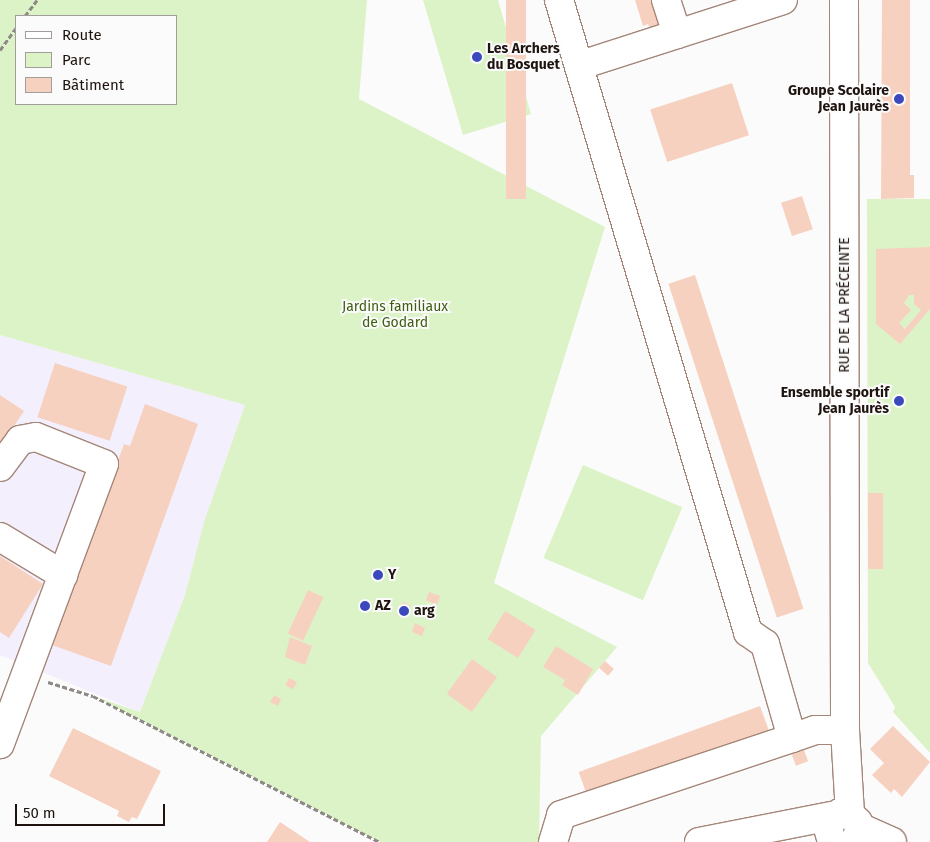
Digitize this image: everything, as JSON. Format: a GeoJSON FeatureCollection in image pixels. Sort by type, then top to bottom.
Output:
{"type":"FeatureCollection","features":[{"type":"Feature","properties":{"kind":"street"},"geometry":{"type":"LineString","coordinates":[[559,0],[581,65],[748,632],[765,644],[792,738]]}},
{"type":"Feature","properties":{"kind":"street"},"geometry":{"type":"LineString","coordinates":[[666,0],[677,34]]}},
{"type":"Feature","properties":{"kind":"street"},"geometry":{"type":"LineString","coordinates":[[581,65],[783,0]]}},
{"type":"Feature","properties":{"kind":"street","name":"RUE DE LA PRÉCEINTE"},"geometry":{"type":"LineString","coordinates":[[841,827],[845,730],[844,0]]}},
{"type":"Feature","properties":{"kind":"street"},"geometry":{"type":"LineString","coordinates":[[0,467],[20,440],[36,437],[104,464],[0,744]]}},
{"type":"Feature","properties":{"kind":"street"},"geometry":{"type":"LineString","coordinates":[[0,537],[63,575]]}},
{"type":"Feature","properties":{"kind":"street"},"geometry":{"type":"LineString","coordinates":[[553,842],[561,815],[815,730],[845,730]]}},
{"type":"Feature","properties":{"kind":"street"},"geometry":{"type":"LineString","coordinates":[[699,842],[781,826],[841,827],[892,842]]}},
{"type":"Feature","properties":{"kind":"path"},"geometry":{"type":"LineString","coordinates":[[26,15],[37,0]]}},
{"type":"Feature","properties":{"kind":"path"},"geometry":{"type":"LineString","coordinates":[[0,50],[15,29]]}},
{"type":"Feature","properties":{"kind":"path"},"geometry":{"type":"LineString","coordinates":[[26,675],[93,696],[380,842]]}},
{"type":"Feature","properties":{"kind":"shaded area"},"geometry":{"type":"Polygon","coordinates":[[[0,335],[245,405],[204,522],[185,595],[140,712],[0,655],[0,335]]]}},
{"type":"Feature","properties":{"kind":"green space","name":"Jardins familiaux de Godard"},"geometry":{"type":"Polygon","coordinates":[[[0,0],[367,0],[359,99],[605,227],[494,583],[617,647],[541,736],[539,842],[380,842],[93,696],[140,712],[185,595],[204,522],[245,405],[0,335],[0,0]]]}},
{"type":"Feature","properties":{"kind":"green space","name":"Les Archers du Bosquet"},"geometry":{"type":"Polygon","coordinates":[[[423,0],[498,0],[531,114],[463,135],[423,0]]]}},
{"type":"Feature","properties":{"kind":"green space","name":"Ensemble sportif Jean Jaurès"},"geometry":{"type":"Polygon","coordinates":[[[867,199],[930,199],[930,753],[893,712],[895,707],[868,663],[867,199]]]}},
{"type":"Feature","properties":{"kind":"green space"},"geometry":{"type":"Polygon","coordinates":[[[583,465],[682,507],[643,600],[544,558],[583,465]]]}},
{"type":"Feature","properties":{"kind":"building"},"geometry":{"type":"Polygon","coordinates":[[[506,0],[526,0],[526,199],[506,199],[506,0]]]}},
{"type":"Feature","properties":{"kind":"building"},"geometry":{"type":"Polygon","coordinates":[[[635,0],[654,0],[664,32],[652,36],[648,24],[643,26],[635,0]]]}},
{"type":"Feature","properties":{"kind":"building"},"geometry":{"type":"Polygon","coordinates":[[[882,0],[910,0],[910,175],[914,175],[914,198],[881,199],[882,0]]]}},
{"type":"Feature","properties":{"kind":"building"},"geometry":{"type":"Polygon","coordinates":[[[732,83],[749,135],[667,162],[650,110],[732,83]]]}},
{"type":"Feature","properties":{"kind":"building"},"geometry":{"type":"Polygon","coordinates":[[[802,196],[813,229],[792,236],[781,203],[802,196]]]}},
{"type":"Feature","properties":{"kind":"building"},"geometry":{"type":"Polygon","coordinates":[[[930,247],[930,309],[900,344],[876,324],[876,249],[930,247]],[[909,295],[904,303],[911,310],[899,323],[905,329],[921,310],[914,304],[914,295],[909,295]]]}},
{"type":"Feature","properties":{"kind":"building"},"geometry":{"type":"Polygon","coordinates":[[[695,275],[803,609],[777,617],[668,284],[695,275]]]}},
{"type":"Feature","properties":{"kind":"building"},"geometry":{"type":"Polygon","coordinates":[[[55,363],[127,386],[110,441],[37,417],[55,363]]]}},
{"type":"Feature","properties":{"kind":"building"},"geometry":{"type":"Polygon","coordinates":[[[0,395],[24,411],[0,447],[0,395]]]}},
{"type":"Feature","properties":{"kind":"building"},"geometry":{"type":"Polygon","coordinates":[[[145,404],[198,424],[111,666],[52,645],[124,444],[130,446],[145,404]]]}},
{"type":"Feature","properties":{"kind":"building"},"geometry":{"type":"Polygon","coordinates":[[[868,493],[883,493],[883,569],[868,569],[868,493]]]}},
{"type":"Feature","properties":{"kind":"building"},"geometry":{"type":"Polygon","coordinates":[[[0,556],[43,584],[9,638],[0,632],[0,556]]]}},
{"type":"Feature","properties":{"kind":"building","name":"Y"},"geometry":{"type":"Polygon","coordinates":[[[375,569],[385,573],[382,581],[372,577],[375,569]]]}},
{"type":"Feature","properties":{"kind":"building"},"geometry":{"type":"Polygon","coordinates":[[[308,590],[323,597],[303,641],[288,634],[308,590]]]}},
{"type":"Feature","properties":{"kind":"building","name":"AZ"},"geometry":{"type":"Polygon","coordinates":[[[429,592],[440,596],[437,605],[426,600],[429,592]]]}},
{"type":"Feature","properties":{"kind":"building","name":"AZ"},"geometry":{"type":"Polygon","coordinates":[[[362,599],[372,603],[368,612],[358,608],[362,599]]]}},
{"type":"Feature","properties":{"kind":"building","name":"arg"},"geometry":{"type":"Polygon","coordinates":[[[403,602],[411,606],[405,619],[397,614],[403,602]]]}},
{"type":"Feature","properties":{"kind":"building"},"geometry":{"type":"Polygon","coordinates":[[[505,611],[536,630],[518,658],[488,639],[505,611]]]}},
{"type":"Feature","properties":{"kind":"building","name":"AZ"},"geometry":{"type":"Polygon","coordinates":[[[415,623],[425,628],[422,636],[412,632],[415,623]]]}},
{"type":"Feature","properties":{"kind":"building"},"geometry":{"type":"Polygon","coordinates":[[[290,637],[312,646],[305,665],[285,657],[290,637]]]}},
{"type":"Feature","properties":{"kind":"building"},"geometry":{"type":"Polygon","coordinates":[[[556,646],[593,669],[578,695],[562,685],[565,680],[543,667],[556,646]]]}},
{"type":"Feature","properties":{"kind":"building"},"geometry":{"type":"Polygon","coordinates":[[[472,659],[497,677],[472,712],[447,694],[472,659]]]}},
{"type":"Feature","properties":{"kind":"building"},"geometry":{"type":"Polygon","coordinates":[[[605,661],[614,669],[608,676],[599,668],[605,661]]]}},
{"type":"Feature","properties":{"kind":"building"},"geometry":{"type":"Polygon","coordinates":[[[289,678],[297,682],[293,689],[285,685],[289,678]]]}},
{"type":"Feature","properties":{"kind":"building"},"geometry":{"type":"Polygon","coordinates":[[[274,695],[281,699],[278,706],[270,702],[274,695]]]}},
{"type":"Feature","properties":{"kind":"building"},"geometry":{"type":"Polygon","coordinates":[[[760,706],[770,734],[589,800],[579,772],[760,706]]]}},
{"type":"Feature","properties":{"kind":"building"},"geometry":{"type":"Polygon","coordinates":[[[893,726],[930,762],[902,797],[894,789],[891,793],[872,775],[884,763],[870,749],[893,726]]]}},
{"type":"Feature","properties":{"kind":"building"},"geometry":{"type":"Polygon","coordinates":[[[73,728],[161,771],[137,819],[132,817],[129,822],[117,816],[119,811],[49,776],[73,728]]]}},
{"type":"Feature","properties":{"kind":"building"},"geometry":{"type":"Polygon","coordinates":[[[804,750],[808,761],[796,766],[792,754],[804,750]]]}},
{"type":"Feature","properties":{"kind":"building"},"geometry":{"type":"Polygon","coordinates":[[[280,822],[310,842],[267,842],[280,822]]]}},
{"type":"Feature","properties":{"kind":"place","name":"Les Archers du Bosquet"},"geometry":{"type":"Point","coordinates":[477,57]}},
{"type":"Feature","properties":{"kind":"place","name":"Groupe Scolaire Jean Jaurès"},"geometry":{"type":"Point","coordinates":[899,99]}},
{"type":"Feature","properties":{"kind":"place","name":"Ensemble sportif Jean Jaurès"},"geometry":{"type":"Point","coordinates":[899,401]}},
{"type":"Feature","properties":{"kind":"place","name":"Y"},"geometry":{"type":"Point","coordinates":[378,575]}},
{"type":"Feature","properties":{"kind":"place","name":"AZ"},"geometry":{"type":"Point","coordinates":[365,606]}},
{"type":"Feature","properties":{"kind":"place","name":"arg"},"geometry":{"type":"Point","coordinates":[404,611]}}]}
